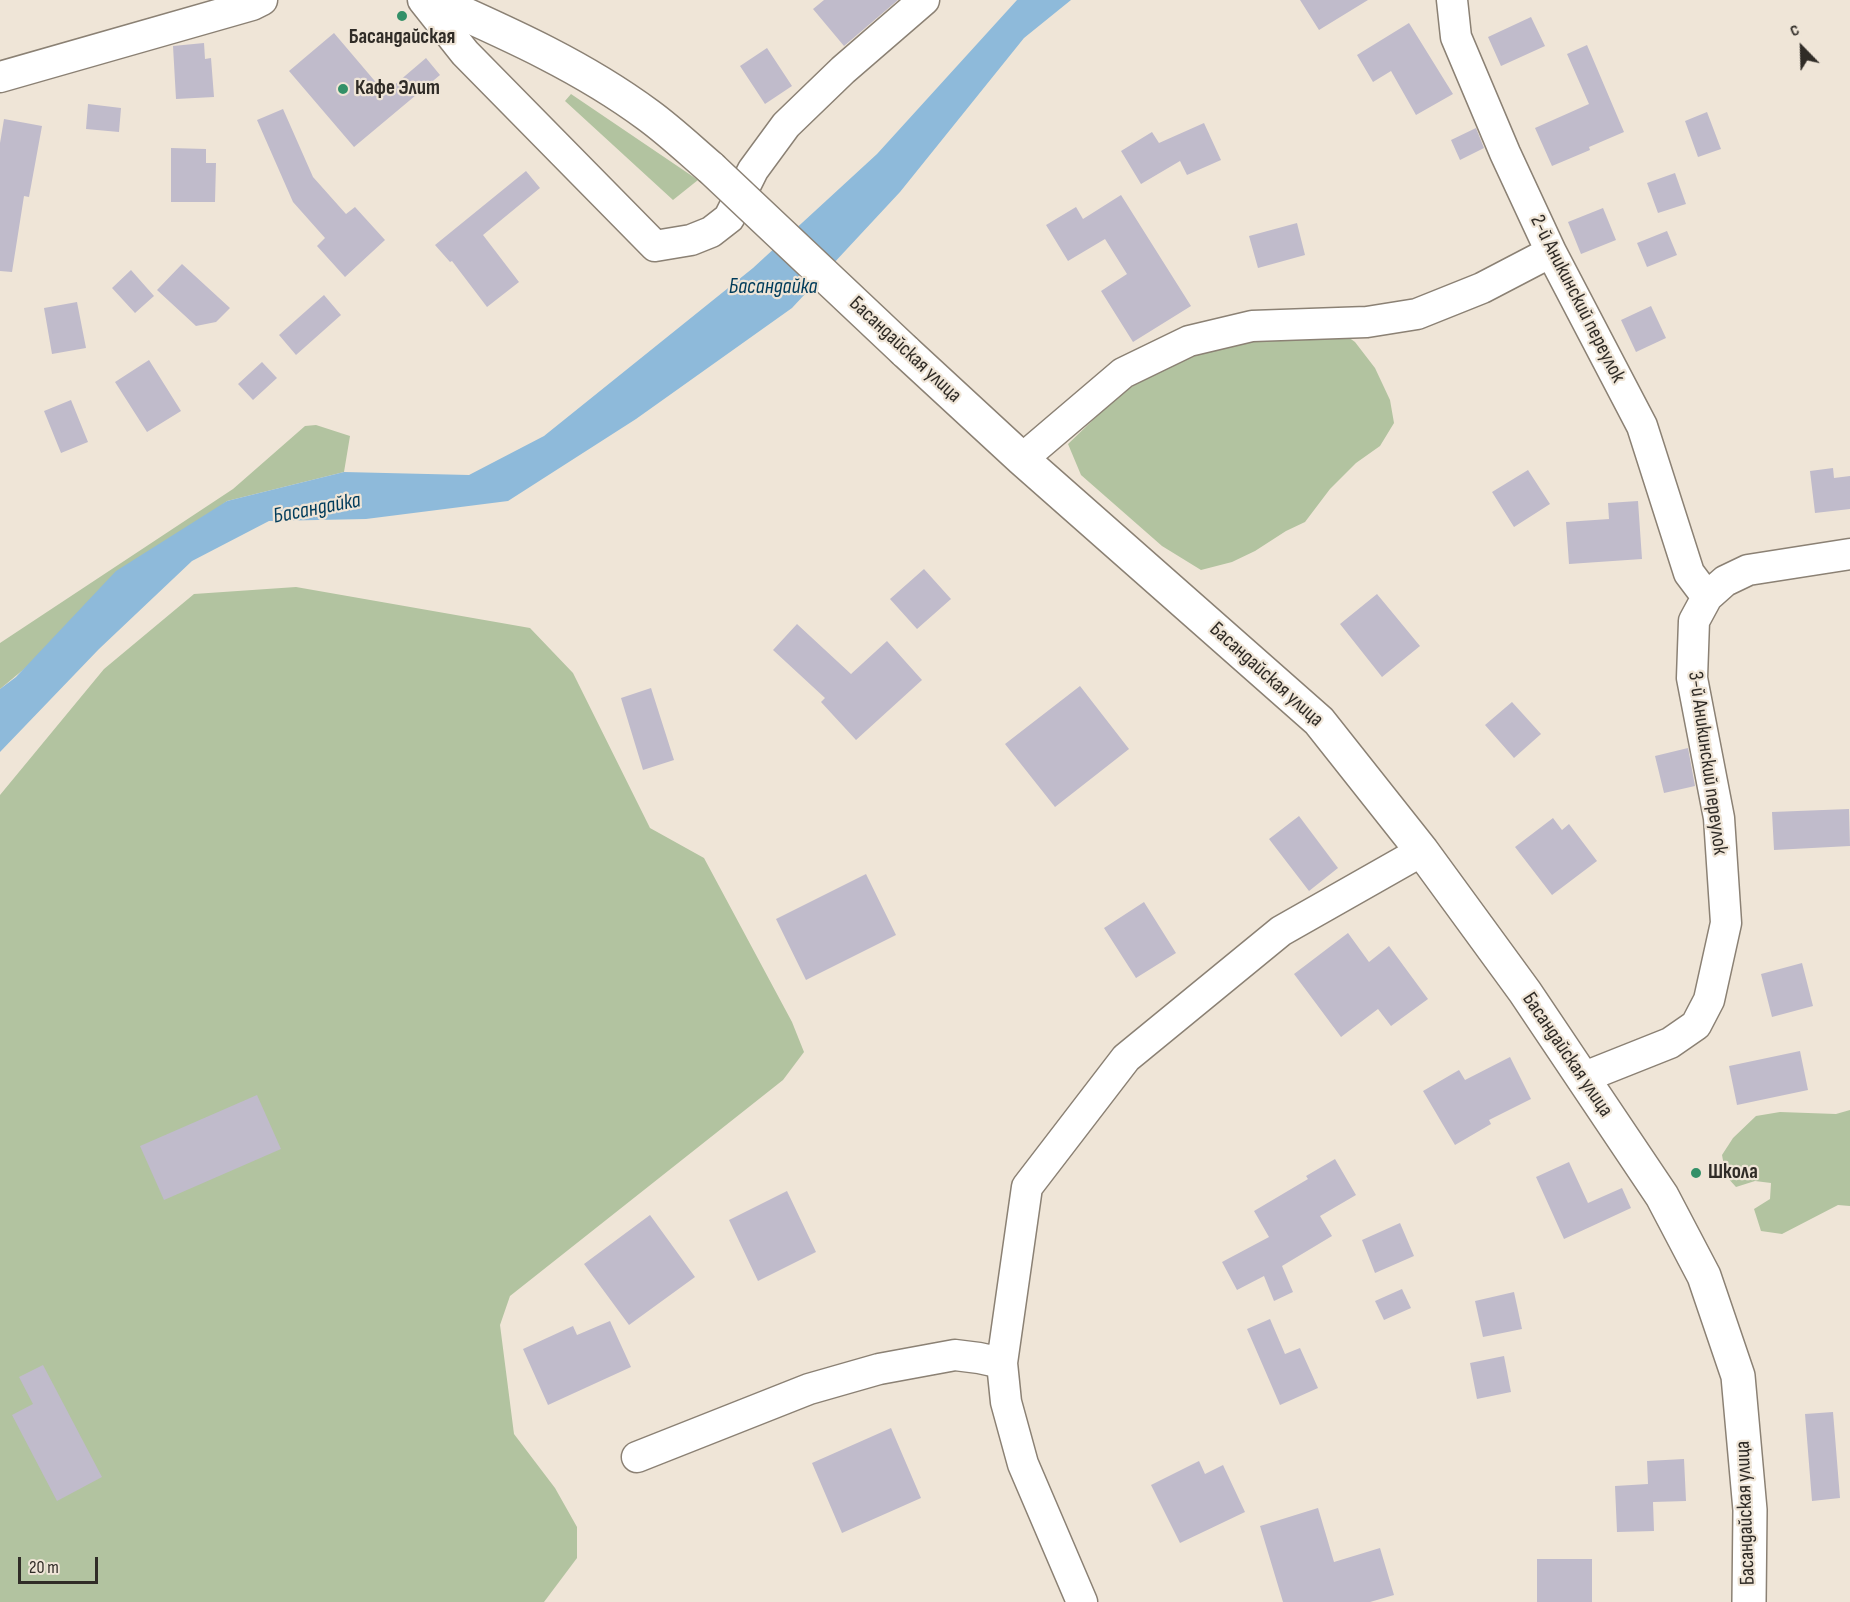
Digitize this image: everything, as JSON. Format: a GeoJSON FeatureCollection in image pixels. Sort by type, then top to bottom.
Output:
{"type":"FeatureCollection","features":[{"type":"Feature","properties":{"kind":"street"},"geometry":{"type":"LineString","coordinates":[[0,77],[218,15],[262,0]]}},
{"type":"Feature","properties":{"kind":"street"},"geometry":{"type":"LineString","coordinates":[[423,0],[465,52],[655,246],[701,236],[711,232],[729,218],[753,170],[786,124],[843,70],[924,0]]}},
{"type":"Feature","properties":{"kind":"street","name":"Басандайская улица"},"geometry":{"type":"LineString","coordinates":[[433,0],[540,49],[647,114],[711,168],[1022,459],[1319,721],[1422,851],[1525,992],[1662,1196],[1690,1247],[1704,1276],[1738,1376],[1750,1510],[1749,1602]]}},
{"type":"Feature","properties":{"kind":"street","name":"2-й Аникинский переулок"},"geometry":{"type":"LineString","coordinates":[[1452,0],[1456,37],[1505,153],[1551,252],[1642,426],[1689,573],[1707,597]]}},
{"type":"Feature","properties":{"kind":"street"},"geometry":{"type":"LineString","coordinates":[[1022,459],[1123,373],[1189,341],[1252,326],[1367,322],[1417,314],[1482,288],[1551,252]]}},
{"type":"Feature","properties":{"kind":"street","name":"3-й Аникинский переулок"},"geometry":{"type":"LineString","coordinates":[[1582,1078],[1670,1043],[1696,1025],[1709,1000],[1726,923],[1719,819],[1692,678],[1694,621],[1707,597],[1725,581],[1748,570],[1850,554]]}},
{"type":"Feature","properties":{"kind":"street"},"geometry":{"type":"LineString","coordinates":[[1082,1602],[1023,1464],[1006,1402],[1002,1363],[1027,1187],[1126,1058],[1281,930],[1422,851]]}},
{"type":"Feature","properties":{"kind":"street"},"geometry":{"type":"LineString","coordinates":[[637,1457],[809,1389],[879,1369],[955,1355],[1002,1363]]}},
{"type":"Feature","properties":{"kind":"green space"},"geometry":{"type":"Polygon","coordinates":[[[571,94],[698,180],[673,200],[565,101],[571,94]]]}},
{"type":"Feature","properties":{"kind":"green space"},"geometry":{"type":"Polygon","coordinates":[[[1333,326],[1355,342],[1375,368],[1390,400],[1394,423],[1380,446],[1356,463],[1330,489],[1305,522],[1232,562],[1201,570],[1162,546],[1081,475],[1068,444],[1119,395],[1178,357],[1213,351],[1294,330],[1333,326]]]}},
{"type":"Feature","properties":{"kind":"green space"},"geometry":{"type":"Polygon","coordinates":[[[316,425],[350,436],[344,472],[227,501],[0,689],[0,643],[233,489],[305,426],[316,425]]]}},
{"type":"Feature","properties":{"kind":"green space"},"geometry":{"type":"Polygon","coordinates":[[[296,587],[530,628],[573,673],[650,828],[704,858],[792,1022],[804,1052],[783,1080],[510,1296],[500,1325],[514,1434],[555,1488],[577,1527],[577,1558],[544,1602],[0,1602],[0,795],[104,669],[194,594],[296,587]]]}},
{"type":"Feature","properties":{"kind":"green space"},"geometry":{"type":"Polygon","coordinates":[[[1850,1110],[1850,1206],[1838,1205],[1782,1234],[1761,1231],[1754,1209],[1770,1199],[1771,1183],[1755,1181],[1736,1187],[1726,1176],[1722,1155],[1733,1138],[1756,1116],[1780,1112],[1836,1114],[1850,1110]]]}},
{"type":"Feature","properties":{"kind":"water","name":"Басандайка"},"geometry":{"type":"Polygon","coordinates":[[[1017,0],[1071,0],[1024,38],[900,192],[792,308],[636,419],[508,501],[366,519],[269,521],[192,561],[99,649],[0,752],[0,689],[16,677],[116,571],[227,501],[344,472],[469,475],[544,436],[753,268],[877,154],[1017,0]]]}},
{"type":"Feature","properties":{"kind":"building"},"geometry":{"type":"Polygon","coordinates":[[[824,0],[898,0],[844,46],[813,9],[824,0]]]}},
{"type":"Feature","properties":{"kind":"building"},"geometry":{"type":"Polygon","coordinates":[[[1300,0],[1368,0],[1319,30],[1300,0]]]}},
{"type":"Feature","properties":{"kind":"building"},"geometry":{"type":"Polygon","coordinates":[[[1531,17],[1545,46],[1501,66],[1488,37],[1531,17]]]}},
{"type":"Feature","properties":{"kind":"building"},"geometry":{"type":"Polygon","coordinates":[[[1409,23],[1453,94],[1416,115],[1391,71],[1373,82],[1357,55],[1409,23]]]}},
{"type":"Feature","properties":{"kind":"building","name":"Кафе Элит"},"geometry":{"type":"Polygon","coordinates":[[[334,33],[385,93],[426,58],[440,75],[354,147],[289,71],[334,33]]]}},
{"type":"Feature","properties":{"kind":"building"},"geometry":{"type":"Polygon","coordinates":[[[204,43],[205,59],[211,58],[214,97],[176,99],[173,46],[204,43]]]}},
{"type":"Feature","properties":{"kind":"building"},"geometry":{"type":"Polygon","coordinates":[[[1587,45],[1624,132],[1552,166],[1535,128],[1589,104],[1567,54],[1587,45]]]}},
{"type":"Feature","properties":{"kind":"building"},"geometry":{"type":"Polygon","coordinates":[[[767,48],[792,86],[765,104],[740,66],[767,48]]]}},
{"type":"Feature","properties":{"kind":"building"},"geometry":{"type":"Polygon","coordinates":[[[88,104],[121,108],[119,132],[86,129],[88,104]]]}},
{"type":"Feature","properties":{"kind":"building"},"geometry":{"type":"Polygon","coordinates":[[[283,109],[313,177],[346,214],[355,207],[385,240],[345,277],[317,246],[325,238],[293,202],[257,120],[283,109]]]}},
{"type":"Feature","properties":{"kind":"building"},"geometry":{"type":"Polygon","coordinates":[[[1707,112],[1721,149],[1698,157],[1685,121],[1707,112]]]}},
{"type":"Feature","properties":{"kind":"building"},"geometry":{"type":"Polygon","coordinates":[[[4,119],[42,126],[29,197],[24,196],[12,272],[0,271],[0,143],[4,119]]]}},
{"type":"Feature","properties":{"kind":"building"},"geometry":{"type":"Polygon","coordinates":[[[1204,123],[1221,160],[1187,175],[1180,161],[1141,184],[1121,151],[1152,132],[1159,143],[1204,123]]]}},
{"type":"Feature","properties":{"kind":"building"},"geometry":{"type":"Polygon","coordinates":[[[1476,128],[1484,148],[1460,160],[1451,140],[1476,128]]]}},
{"type":"Feature","properties":{"kind":"building"},"geometry":{"type":"Polygon","coordinates":[[[171,148],[206,149],[206,163],[216,163],[215,202],[171,202],[171,148]]]}},
{"type":"Feature","properties":{"kind":"building"},"geometry":{"type":"Polygon","coordinates":[[[526,171],[540,188],[483,235],[519,282],[487,307],[452,261],[450,262],[435,245],[526,171]]]}},
{"type":"Feature","properties":{"kind":"building"},"geometry":{"type":"Polygon","coordinates":[[[1675,173],[1686,204],[1658,213],[1647,183],[1675,173]]]}},
{"type":"Feature","properties":{"kind":"building"},"geometry":{"type":"Polygon","coordinates":[[[1121,195],[1191,306],[1133,342],[1101,291],[1127,274],[1105,239],[1068,261],[1046,225],[1076,207],[1083,219],[1121,195]]]}},
{"type":"Feature","properties":{"kind":"building"},"geometry":{"type":"Polygon","coordinates":[[[1603,208],[1616,240],[1581,254],[1568,222],[1603,208]]]}},
{"type":"Feature","properties":{"kind":"building"},"geometry":{"type":"Polygon","coordinates":[[[1297,223],[1305,255],[1258,268],[1249,236],[1297,223]]]}},
{"type":"Feature","properties":{"kind":"building"},"geometry":{"type":"Polygon","coordinates":[[[1667,231],[1677,255],[1647,267],[1637,243],[1667,231]]]}},
{"type":"Feature","properties":{"kind":"building"},"geometry":{"type":"Polygon","coordinates":[[[182,264],[230,308],[216,322],[196,326],[157,290],[182,264]]]}},
{"type":"Feature","properties":{"kind":"building"},"geometry":{"type":"Polygon","coordinates":[[[131,270],[154,296],[135,313],[112,288],[131,270]]]}},
{"type":"Feature","properties":{"kind":"building"},"geometry":{"type":"Polygon","coordinates":[[[324,295],[341,315],[296,355],[279,335],[324,295]]]}},
{"type":"Feature","properties":{"kind":"building"},"geometry":{"type":"Polygon","coordinates":[[[77,302],[86,348],[52,354],[44,308],[77,302]]]}},
{"type":"Feature","properties":{"kind":"building"},"geometry":{"type":"Polygon","coordinates":[[[1651,306],[1666,338],[1636,352],[1621,320],[1651,306]]]}},
{"type":"Feature","properties":{"kind":"building"},"geometry":{"type":"Polygon","coordinates":[[[149,360],[181,411],[147,432],[115,382],[149,360]]]}},
{"type":"Feature","properties":{"kind":"building"},"geometry":{"type":"Polygon","coordinates":[[[262,362],[277,378],[253,400],[238,384],[262,362]]]}},
{"type":"Feature","properties":{"kind":"building"},"geometry":{"type":"Polygon","coordinates":[[[71,400],[88,442],[61,453],[44,411],[71,400]]]}},
{"type":"Feature","properties":{"kind":"building"},"geometry":{"type":"Polygon","coordinates":[[[1833,468],[1834,478],[1850,476],[1850,509],[1815,513],[1810,471],[1833,468]]]}},
{"type":"Feature","properties":{"kind":"building"},"geometry":{"type":"Polygon","coordinates":[[[1528,470],[1550,504],[1514,527],[1492,492],[1528,470]]]}},
{"type":"Feature","properties":{"kind":"building"},"geometry":{"type":"Polygon","coordinates":[[[1638,501],[1642,559],[1569,564],[1566,522],[1609,519],[1608,503],[1638,501]]]}},
{"type":"Feature","properties":{"kind":"building"},"geometry":{"type":"Polygon","coordinates":[[[924,569],[951,599],[917,629],[890,599],[924,569]]]}},
{"type":"Feature","properties":{"kind":"building"},"geometry":{"type":"Polygon","coordinates":[[[1377,594],[1420,646],[1382,677],[1340,624],[1377,594]]]}},
{"type":"Feature","properties":{"kind":"building"},"geometry":{"type":"Polygon","coordinates":[[[797,624],[851,674],[887,641],[922,680],[856,740],[821,702],[825,698],[773,650],[797,624]]]}},
{"type":"Feature","properties":{"kind":"building"},"geometry":{"type":"Polygon","coordinates":[[[1080,686],[1129,749],[1055,807],[1005,744],[1080,686]]]}},
{"type":"Feature","properties":{"kind":"building"},"geometry":{"type":"Polygon","coordinates":[[[651,688],[674,760],[643,770],[621,698],[651,688]]]}},
{"type":"Feature","properties":{"kind":"building"},"geometry":{"type":"Polygon","coordinates":[[[1512,702],[1541,734],[1514,758],[1485,725],[1512,702]]]}},
{"type":"Feature","properties":{"kind":"building"},"geometry":{"type":"Polygon","coordinates":[[[1688,748],[1695,786],[1664,793],[1655,756],[1688,748]]]}},
{"type":"Feature","properties":{"kind":"building"},"geometry":{"type":"Polygon","coordinates":[[[1849,809],[1850,846],[1774,850],[1772,812],[1849,809]]]}},
{"type":"Feature","properties":{"kind":"building"},"geometry":{"type":"Polygon","coordinates":[[[1299,816],[1338,868],[1309,891],[1269,839],[1299,816]]]}},
{"type":"Feature","properties":{"kind":"building"},"geometry":{"type":"Polygon","coordinates":[[[1553,818],[1562,830],[1569,824],[1597,861],[1552,895],[1515,847],[1553,818]]]}},
{"type":"Feature","properties":{"kind":"building"},"geometry":{"type":"Polygon","coordinates":[[[866,874],[896,935],[806,980],[776,919],[866,874]]]}},
{"type":"Feature","properties":{"kind":"building"},"geometry":{"type":"Polygon","coordinates":[[[1144,902],[1176,953],[1136,978],[1104,928],[1144,902]]]}},
{"type":"Feature","properties":{"kind":"building"},"geometry":{"type":"Polygon","coordinates":[[[1348,933],[1369,962],[1389,946],[1428,999],[1391,1026],[1378,1009],[1341,1037],[1294,974],[1348,933]]]}},
{"type":"Feature","properties":{"kind":"building"},"geometry":{"type":"Polygon","coordinates":[[[1802,963],[1813,1006],[1772,1017],[1761,974],[1802,963]]]}},
{"type":"Feature","properties":{"kind":"building"},"geometry":{"type":"Polygon","coordinates":[[[1800,1051],[1808,1090],[1737,1105],[1729,1066],[1800,1051]]]}},
{"type":"Feature","properties":{"kind":"building"},"geometry":{"type":"Polygon","coordinates":[[[1510,1057],[1531,1099],[1489,1120],[1491,1124],[1455,1145],[1423,1091],[1459,1070],[1465,1080],[1510,1057]]]}},
{"type":"Feature","properties":{"kind":"building"},"geometry":{"type":"Polygon","coordinates":[[[257,1095],[281,1149],[164,1200],[140,1146],[257,1095]]]}},
{"type":"Feature","properties":{"kind":"building"},"geometry":{"type":"Polygon","coordinates":[[[1335,1159],[1356,1195],[1320,1216],[1332,1236],[1282,1266],[1293,1292],[1274,1301],[1264,1276],[1237,1290],[1222,1262],[1269,1237],[1254,1211],[1308,1179],[1306,1176],[1335,1159]]]}},
{"type":"Feature","properties":{"kind":"building"},"geometry":{"type":"Polygon","coordinates":[[[1569,1162],[1588,1203],[1622,1188],[1631,1208],[1564,1239],[1536,1177],[1569,1162]]]}},
{"type":"Feature","properties":{"kind":"building"},"geometry":{"type":"Polygon","coordinates":[[[787,1191],[816,1252],[758,1281],[729,1220],[787,1191]]]}},
{"type":"Feature","properties":{"kind":"building"},"geometry":{"type":"Polygon","coordinates":[[[650,1215],[695,1277],[629,1325],[584,1264],[650,1215]]]}},
{"type":"Feature","properties":{"kind":"building"},"geometry":{"type":"Polygon","coordinates":[[[1400,1223],[1414,1256],[1375,1273],[1362,1240],[1400,1223]]]}},
{"type":"Feature","properties":{"kind":"building"},"geometry":{"type":"Polygon","coordinates":[[[1402,1289],[1411,1308],[1384,1320],[1375,1301],[1402,1289]]]}},
{"type":"Feature","properties":{"kind":"building"},"geometry":{"type":"Polygon","coordinates":[[[1514,1292],[1522,1329],[1483,1337],[1475,1301],[1514,1292]]]}},
{"type":"Feature","properties":{"kind":"building"},"geometry":{"type":"Polygon","coordinates":[[[1270,1319],[1285,1354],[1300,1348],[1318,1388],[1280,1405],[1247,1329],[1270,1319]]]}},
{"type":"Feature","properties":{"kind":"building"},"geometry":{"type":"Polygon","coordinates":[[[610,1321],[631,1367],[548,1405],[523,1349],[573,1326],[577,1335],[610,1321]]]}},
{"type":"Feature","properties":{"kind":"building"},"geometry":{"type":"Polygon","coordinates":[[[1504,1356],[1511,1392],[1477,1399],[1470,1363],[1504,1356]]]}},
{"type":"Feature","properties":{"kind":"building"},"geometry":{"type":"Polygon","coordinates":[[[43,1365],[102,1477],[57,1501],[12,1415],[33,1404],[19,1377],[43,1365]]]}},
{"type":"Feature","properties":{"kind":"building"},"geometry":{"type":"Polygon","coordinates":[[[1833,1412],[1840,1498],[1812,1501],[1805,1414],[1833,1412]]]}},
{"type":"Feature","properties":{"kind":"building"},"geometry":{"type":"Polygon","coordinates":[[[891,1428],[921,1498],[842,1533],[812,1463],[891,1428]]]}},
{"type":"Feature","properties":{"kind":"building"},"geometry":{"type":"Polygon","coordinates":[[[1684,1459],[1686,1501],[1653,1502],[1654,1531],[1617,1532],[1615,1486],[1648,1484],[1647,1461],[1684,1459]]]}},
{"type":"Feature","properties":{"kind":"building"},"geometry":{"type":"Polygon","coordinates":[[[1199,1461],[1205,1474],[1223,1465],[1245,1512],[1180,1543],[1151,1485],[1199,1461]]]}},
{"type":"Feature","properties":{"kind":"building"},"geometry":{"type":"Polygon","coordinates":[[[1318,1508],[1334,1562],[1380,1548],[1394,1595],[1370,1602],[1283,1602],[1260,1526],[1318,1508]]]}},
{"type":"Feature","properties":{"kind":"building"},"geometry":{"type":"Polygon","coordinates":[[[1537,1559],[1592,1559],[1592,1602],[1537,1602],[1537,1559]]]}},
{"type":"Feature","properties":{"kind":"place","name":"Басандайская"},"geometry":{"type":"Point","coordinates":[402,16]}},
{"type":"Feature","properties":{"kind":"place","name":"Кафе Элит"},"geometry":{"type":"Point","coordinates":[343,89]}},
{"type":"Feature","properties":{"kind":"place","name":"Школа"},"geometry":{"type":"Point","coordinates":[1696,1173]}}]}
